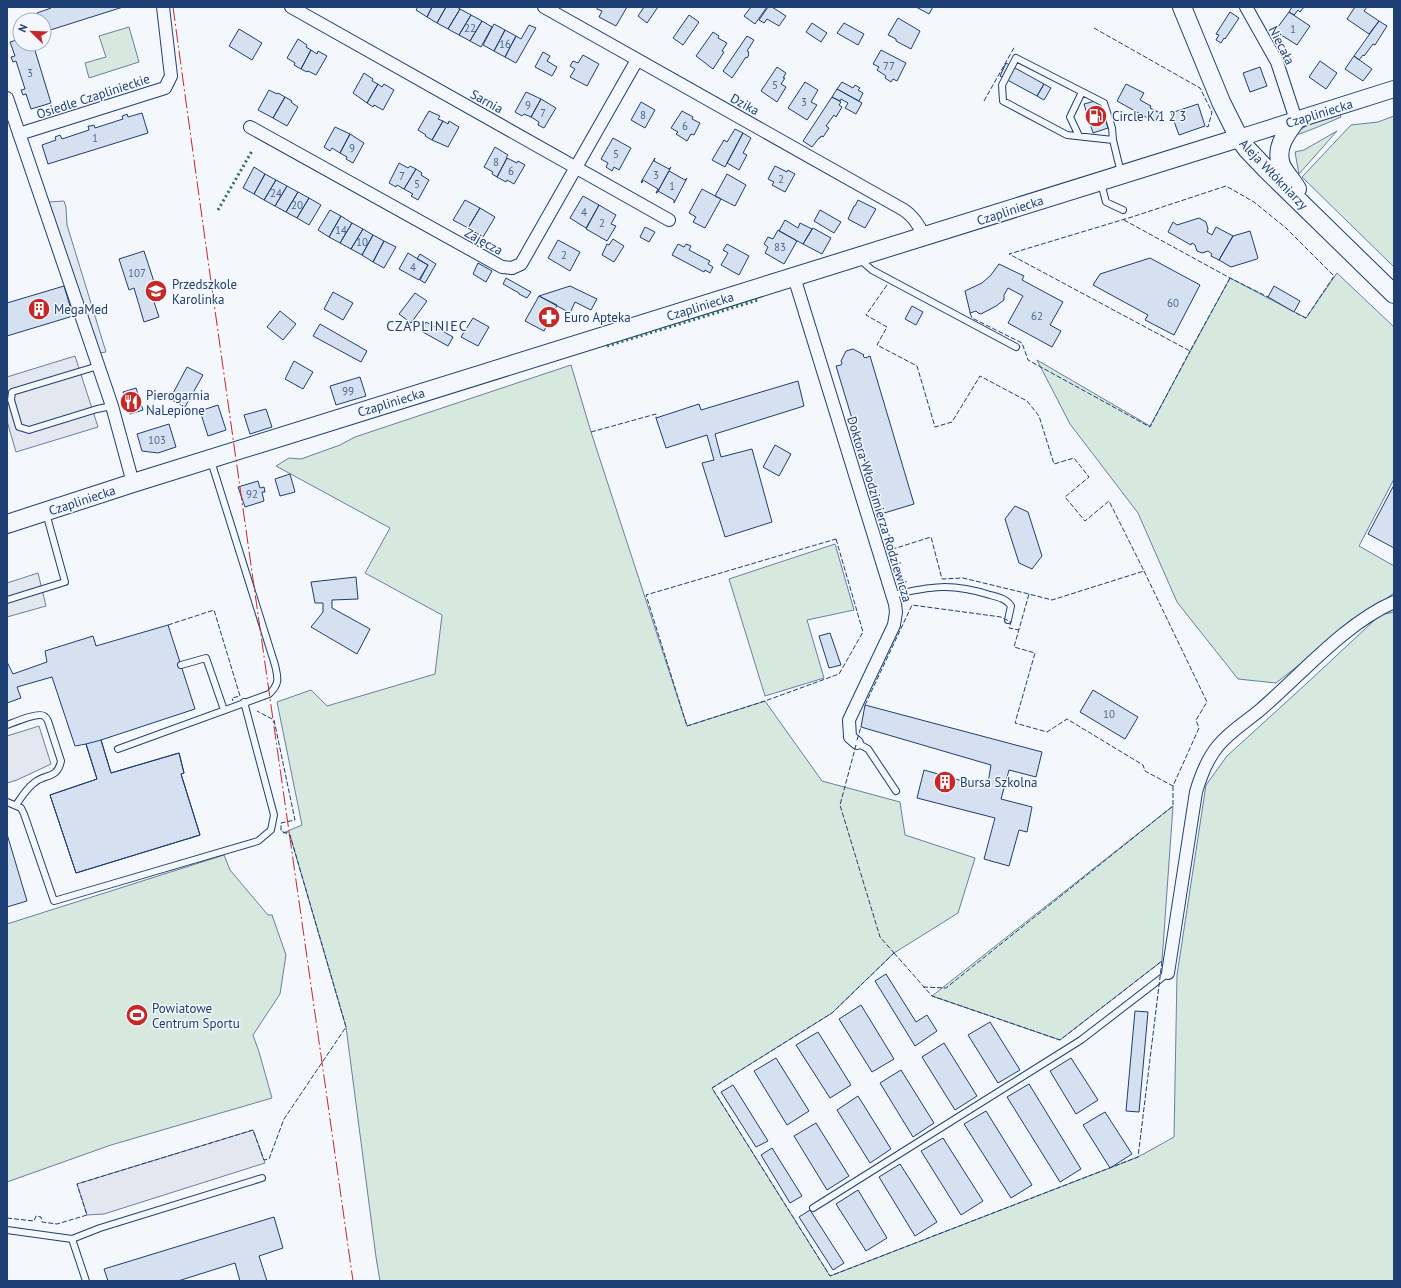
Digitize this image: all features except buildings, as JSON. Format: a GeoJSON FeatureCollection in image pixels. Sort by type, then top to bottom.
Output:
{"type":"FeatureCollection","features":[{"type":"Feature","properties":{"kind":"main road","name":"Aleja Włókniarzy"},"geometry":{"type":"LineString","coordinates":[[1182,7],[1221,102],[1239,138],[1262,165],[1320,220],[1394,294]]}},
{"type":"Feature","properties":{"kind":"main road"},"geometry":{"type":"LineString","coordinates":[[1296,120],[1285,135],[1281,144],[1280,149],[1282,166],[1320,220]]}},
{"type":"Feature","properties":{"kind":"main road","name":"Czapliniecka"},"geometry":{"type":"LineString","coordinates":[[7,524],[133,483],[211,460],[1239,138]]}},
{"type":"Feature","properties":{"kind":"street","name":"Osiedle Czaplinieckie"},"geometry":{"type":"LineString","coordinates":[[19,134],[165,88],[171,76],[163,7]]}},
{"type":"Feature","properties":{"kind":"street","name":"Sarnia"},"geometry":{"type":"LineString","coordinates":[[290,7],[669,220]]}},
{"type":"Feature","properties":{"kind":"street","name":"Dzika"},"geometry":{"type":"LineString","coordinates":[[544,7],[909,213],[919,226],[924,236]]}},
{"type":"Feature","properties":{"kind":"street","name":"Niecała"},"geometry":{"type":"LineString","coordinates":[[1246,7],[1278,62],[1296,120]]}},
{"type":"Feature","properties":{"kind":"street","name":"Zajęcza"},"geometry":{"type":"LineString","coordinates":[[250,126],[502,267],[512,268],[521,264],[638,60]]}},
{"type":"Feature","properties":{"kind":"street","name":"Czapliniecka"},"geometry":{"type":"LineString","coordinates":[[1239,138],[1394,89]]}},
{"type":"Feature","properties":{"kind":"street"},"geometry":{"type":"LineString","coordinates":[[7,98],[112,406],[133,483]]}},
{"type":"Feature","properties":{"kind":"street","name":"Doktora Włodzimierza Rodziewicza"},"geometry":{"type":"LineString","coordinates":[[794,277],[893,595],[896,612],[894,625],[849,720],[850,737],[857,743]]}},
{"type":"Feature","properties":{"kind":"street"},"geometry":{"type":"LineString","coordinates":[[1168,973],[1196,792],[1201,776],[1211,755],[1224,739],[1260,710],[1325,650],[1359,623],[1381,608],[1394,602]]}},
{"type":"Feature","properties":{"kind":"lane"},"geometry":{"type":"LineString","coordinates":[[1113,140],[1067,135],[1003,102],[1002,85],[1016,58],[1104,103],[1112,128],[1113,140],[1121,174]]}},
{"type":"Feature","properties":{"kind":"lane"},"geometry":{"type":"LineString","coordinates":[[1078,136],[1070,117],[1082,92]]}},
{"type":"Feature","properties":{"kind":"lane"},"geometry":{"type":"LineString","coordinates":[[1100,181],[1106,202],[1123,210]]}},
{"type":"Feature","properties":{"kind":"lane"},"geometry":{"type":"LineString","coordinates":[[861,256],[864,263],[872,270],[1016,347]]}},
{"type":"Feature","properties":{"kind":"lane"},"geometry":{"type":"LineString","coordinates":[[98,366],[12,392],[11,400],[19,427],[29,430],[97,409],[112,406]]}},
{"type":"Feature","properties":{"kind":"lane"},"geometry":{"type":"LineString","coordinates":[[118,749],[269,694],[274,689],[278,680],[275,665],[211,460]]}},
{"type":"Feature","properties":{"kind":"lane"},"geometry":{"type":"LineString","coordinates":[[7,600],[65,582],[46,512]]}},
{"type":"Feature","properties":{"kind":"lane"},"geometry":{"type":"LineString","coordinates":[[893,595],[933,587],[953,587],[972,590],[1006,601],[1011,606],[1008,620]]}},
{"type":"Feature","properties":{"kind":"lane"},"geometry":{"type":"LineString","coordinates":[[181,666],[206,658],[224,710]]}},
{"type":"Feature","properties":{"kind":"lane"},"geometry":{"type":"LineString","coordinates":[[7,802],[21,808],[24,814],[54,901],[258,841],[271,830],[274,815],[244,702]]}},
{"type":"Feature","properties":{"kind":"lane"},"geometry":{"type":"LineString","coordinates":[[7,725],[34,716],[45,716],[62,761],[57,772],[34,783],[16,805]]}},
{"type":"Feature","properties":{"kind":"lane"},"geometry":{"type":"LineString","coordinates":[[857,743],[868,749],[896,791]]}},
{"type":"Feature","properties":{"kind":"lane"},"geometry":{"type":"LineString","coordinates":[[813,1208],[1081,1040],[1168,973]]}},
{"type":"Feature","properties":{"kind":"lane"},"geometry":{"type":"LineString","coordinates":[[7,1230],[72,1239],[100,1228],[262,1178]]}},
{"type":"Feature","properties":{"kind":"lane"},"geometry":{"type":"LineString","coordinates":[[72,1239],[86,1281]]}},
{"type":"Feature","properties":{"kind":"shaded area"},"geometry":{"type":"Polygon","coordinates":[[[129,27],[139,62],[89,78],[85,63],[106,57],[99,36],[129,27]]]}},
{"type":"Feature","properties":{"kind":"shaded area"},"geometry":{"type":"Polygon","coordinates":[[[1340,114],[1341,117],[1293,136],[1309,125],[1340,114]]]}},
{"type":"Feature","properties":{"kind":"shaded area"},"geometry":{"type":"Polygon","coordinates":[[[1394,116],[1394,267],[1302,177],[1351,125],[1378,122],[1394,116]]]}},
{"type":"Feature","properties":{"kind":"shaded area"},"geometry":{"type":"Polygon","coordinates":[[[1337,131],[1299,174],[1295,152],[1304,150],[1337,131]]]}},
{"type":"Feature","properties":{"kind":"shaded area"},"geometry":{"type":"Polygon","coordinates":[[[64,201],[66,207],[67,225],[106,352],[99,353],[49,202],[64,201]]]}},
{"type":"Feature","properties":{"kind":"shaded area"},"geometry":{"type":"Polygon","coordinates":[[[1337,273],[1394,327],[1394,479],[1359,546],[1394,566],[1394,593],[1276,683],[1238,679],[1177,602],[1138,513],[1070,424],[1037,360],[1150,426],[1230,278],[1306,318],[1337,273]]]}},
{"type":"Feature","properties":{"kind":"shaded area"},"geometry":{"type":"Polygon","coordinates":[[[75,356],[98,427],[16,452],[7,421],[7,377],[75,356]]]}},
{"type":"Feature","properties":{"kind":"shaded area"},"geometry":{"type":"Polygon","coordinates":[[[571,365],[591,432],[687,726],[765,701],[822,781],[900,802],[905,835],[975,858],[958,913],[894,953],[832,1013],[712,1088],[830,1276],[1138,1157],[1174,1137],[1177,975],[1206,785],[1227,756],[1380,615],[1394,612],[1394,1281],[380,1281],[346,1027],[289,832],[283,833],[302,825],[277,702],[311,690],[327,706],[435,674],[442,615],[365,573],[390,528],[276,466],[289,458],[301,459],[340,445],[355,437],[571,365]]]}},
{"type":"Feature","properties":{"kind":"shaded area"},"geometry":{"type":"Polygon","coordinates":[[[835,544],[854,610],[807,620],[824,678],[765,696],[729,579],[835,544]]]}},
{"type":"Feature","properties":{"kind":"shaded area"},"geometry":{"type":"Polygon","coordinates":[[[38,573],[46,606],[7,617],[7,583],[38,573]]]}},
{"type":"Feature","properties":{"kind":"shaded area"},"geometry":{"type":"Polygon","coordinates":[[[39,726],[51,764],[17,780],[7,783],[7,736],[39,726]]]}},
{"type":"Feature","properties":{"kind":"shaded area"},"geometry":{"type":"Polygon","coordinates":[[[1173,806],[1162,961],[1060,1040],[932,996],[1173,806]]]}},
{"type":"Feature","properties":{"kind":"shaded area","name":"Powiatowe Centrum Sportu"},"geometry":{"type":"Polygon","coordinates":[[[224,855],[230,870],[268,915],[272,915],[286,955],[280,994],[253,1035],[272,1098],[111,1145],[7,1182],[7,924],[224,855]]]}},
{"type":"Feature","properties":{"kind":"shaded area"},"geometry":{"type":"Polygon","coordinates":[[[253,1130],[265,1163],[104,1214],[87,1215],[77,1184],[253,1130]]]}},
{"type":"Feature","properties":{"kind":"hedge"},"geometry":{"type":"LineString","coordinates":[[218,210],[252,151]]}},
{"type":"Feature","properties":{"kind":"hedge"},"geometry":{"type":"LineString","coordinates":[[607,346],[758,300]]}},
{"type":"Feature","properties":{"kind":"fence"},"geometry":{"type":"LineString","coordinates":[[1094,28],[1200,88],[1212,112],[1208,127],[1205,126]]}},
{"type":"Feature","properties":{"kind":"fence"},"geometry":{"type":"LineString","coordinates":[[984,101],[1015,46]]}},
{"type":"Feature","properties":{"kind":"fence"},"geometry":{"type":"LineString","coordinates":[[1230,278],[1190,351],[1009,254],[1135,216],[1226,186],[1254,202],[1286,228],[1334,276],[1306,318],[1294,312]]}},
{"type":"Feature","properties":{"kind":"fence"},"geometry":{"type":"LineString","coordinates":[[1124,220],[1268,297]]}},
{"type":"Feature","properties":{"kind":"fence"},"geometry":{"type":"LineString","coordinates":[[887,285],[866,315],[887,327],[877,345],[917,366],[935,427],[952,422],[980,376],[1027,401],[1039,416],[1054,464],[1074,458],[1089,477],[1065,497],[1085,521],[1109,501],[1144,571]]}},
{"type":"Feature","properties":{"kind":"fence"},"geometry":{"type":"LineString","coordinates":[[970,313],[972,318],[1022,343],[1028,360],[1150,427],[1190,351]]}},
{"type":"Feature","properties":{"kind":"fence"},"geometry":{"type":"LineString","coordinates":[[591,432],[656,414],[656,418]]}},
{"type":"Feature","properties":{"kind":"fence"},"geometry":{"type":"LineString","coordinates":[[883,514],[893,549],[931,537],[942,579],[963,578],[1029,594]]}},
{"type":"Feature","properties":{"kind":"fence"},"geometry":{"type":"LineString","coordinates":[[836,539],[863,632],[839,674],[765,701],[687,726],[646,595],[836,539]]}},
{"type":"Feature","properties":{"kind":"fence"},"geometry":{"type":"LineString","coordinates":[[1144,571],[1207,702],[1196,720],[1199,728],[1173,786],[1145,771],[1143,765],[1067,719],[1047,732],[1015,723],[1035,653],[1014,647],[1029,594],[1052,600],[1144,571]]}},
{"type":"Feature","properties":{"kind":"fence"},"geometry":{"type":"LineString","coordinates":[[865,705],[912,605],[1001,617],[1011,622],[1009,628],[1019,630]]}},
{"type":"Feature","properties":{"kind":"fence"},"geometry":{"type":"LineString","coordinates":[[168,625],[214,610],[240,696],[232,698],[233,701]]}},
{"type":"Feature","properties":{"kind":"fence"},"geometry":{"type":"LineString","coordinates":[[7,1218],[34,1221],[36,1216],[41,1217],[42,1222],[57,1224],[87,1215],[77,1184],[253,1130],[264,1160],[269,1159],[284,1119],[346,1027],[290,835],[281,831],[281,823],[295,820],[274,720],[257,711]]}},
{"type":"Feature","properties":{"kind":"fence"},"geometry":{"type":"LineString","coordinates":[[857,740],[861,727]]}},
{"type":"Feature","properties":{"kind":"fence"},"geometry":{"type":"LineString","coordinates":[[856,745],[840,805],[880,937],[895,954]]}},
{"type":"Feature","properties":{"kind":"fence"},"geometry":{"type":"LineString","coordinates":[[923,987],[946,988],[1173,806],[1173,786]]}},
{"type":"Feature","properties":{"kind":"fence"},"geometry":{"type":"LineString","coordinates":[[894,953],[932,996],[1060,1040],[1162,961],[1138,1157],[830,1276],[712,1088],[832,1013],[894,953]]}},
{"type":"Feature","properties":{"kind":"power"},"geometry":{"type":"LineString","coordinates":[[173,7],[353,1281]]}},
{"type":"Feature","properties":{"kind":"place","name":"Circle K 1 2 3"},"geometry":{"type":"Point","coordinates":[1096,116]}},
{"type":"Feature","properties":{"kind":"place","name":"Przedszkole Karolinka"},"geometry":{"type":"Point","coordinates":[156,291]}},
{"type":"Feature","properties":{"kind":"place","name":"MegaMed"},"geometry":{"type":"Point","coordinates":[39,309]}},
{"type":"Feature","properties":{"kind":"place","name":"Euro Apteka"},"geometry":{"type":"Point","coordinates":[549,317]}},
{"type":"Feature","properties":{"kind":"place","name":"Pierogarnia NaLepione"},"geometry":{"type":"Point","coordinates":[131,402]}},
{"type":"Feature","properties":{"kind":"place","name":"Bursa Szkolna"},"geometry":{"type":"Point","coordinates":[945,782]}},
{"type":"Feature","properties":{"kind":"place","name":"Powiatowe Centrum Sportu"},"geometry":{"type":"Point","coordinates":[137,1015]}},
{"type":"Feature","properties":{"kind":"district","name":"CZAPLINIEC"},"geometry":{"type":"Point","coordinates":[427,326]}}]}
